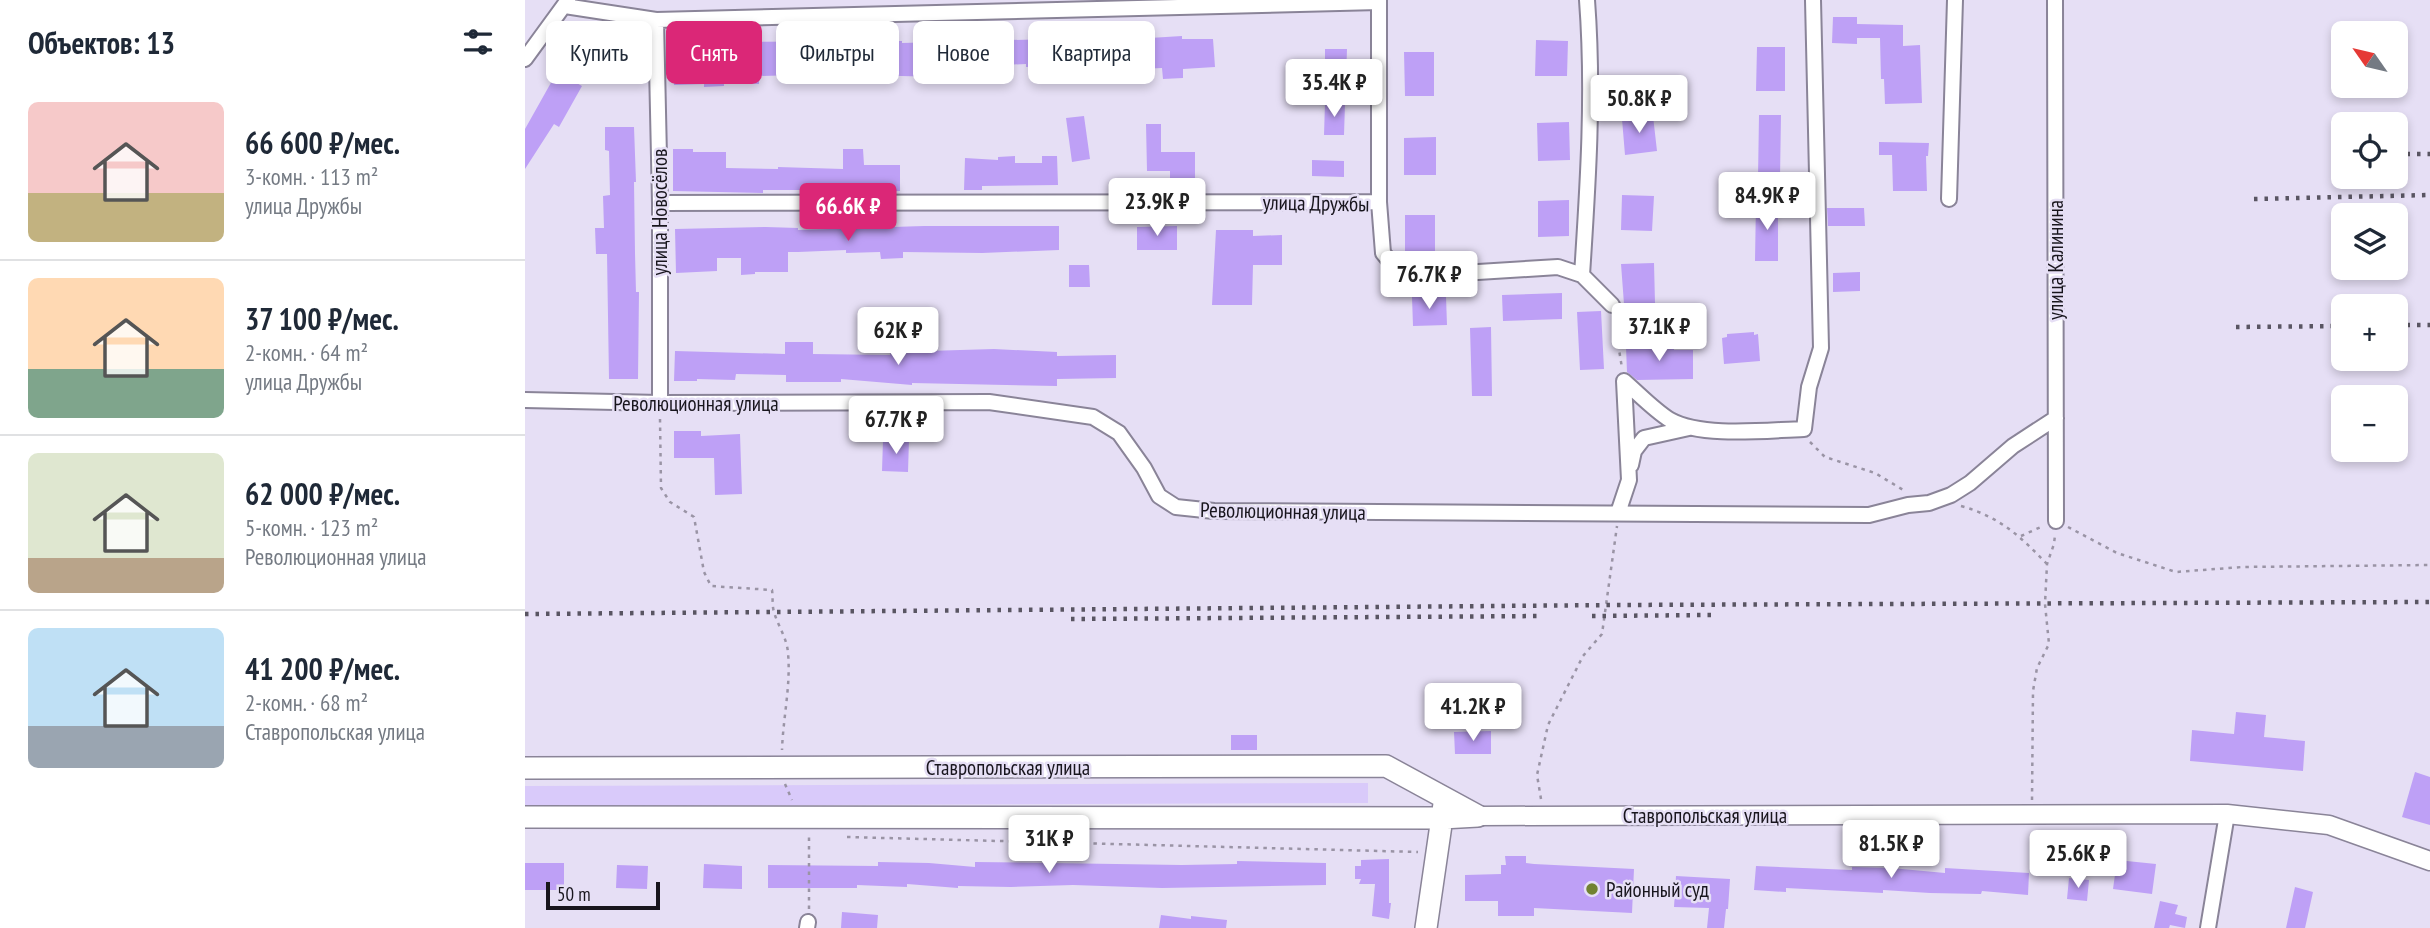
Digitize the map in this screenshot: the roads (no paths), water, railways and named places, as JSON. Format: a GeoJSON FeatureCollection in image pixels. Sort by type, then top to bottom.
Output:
{"type":"FeatureCollection","features":[{"type":"Feature","properties":{"kind":"main road","name":"Ставропольская улица"},"geometry":{"type":"LineString","coordinates":[[525,768],[1386,766],[1443,809]]}},
{"type":"Feature","properties":{"kind":"main road","name":"Ставропольская улица"},"geometry":{"type":"LineString","coordinates":[[525,817],[800,818],[1443,809],[1478,816]]}},
{"type":"Feature","properties":{"kind":"main road"},"geometry":{"type":"LineString","coordinates":[[1429,926],[1443,809]]}},
{"type":"Feature","properties":{"kind":"street"},"geometry":{"type":"LineString","coordinates":[[1587,0],[1590,34],[1590,159],[1582,275],[1612,305]]}},
{"type":"Feature","properties":{"kind":"street"},"geometry":{"type":"LineString","coordinates":[[1629,481],[1624,382],[1671,420],[1693,427],[1726,432],[1804,429],[1809,387],[1821,348],[1813,0]]}},
{"type":"Feature","properties":{"kind":"street"},"geometry":{"type":"LineString","coordinates":[[1949,198],[1955,0]]}},
{"type":"Feature","properties":{"kind":"street","name":"улица Калинина"},"geometry":{"type":"LineString","coordinates":[[2055,0],[2056,521]]}},
{"type":"Feature","properties":{"kind":"street"},"geometry":{"type":"LineString","coordinates":[[525,60],[567,3],[656,20],[1379,1],[1379,202]]}},
{"type":"Feature","properties":{"kind":"street","name":"улица Новосёлов"},"geometry":{"type":"LineString","coordinates":[[656,20],[660,403]]}},
{"type":"Feature","properties":{"kind":"street","name":"улица Дружбы"},"geometry":{"type":"LineString","coordinates":[[660,203],[1379,202],[1383,253],[1397,270],[1414,276],[1558,267],[1582,275]]}},
{"type":"Feature","properties":{"kind":"street","name":"Революционная улица"},"geometry":{"type":"LineString","coordinates":[[525,401],[989,402],[1093,417],[1119,433],[1144,468],[1159,496],[1176,508],[1194,510],[1869,515],[1908,505],[1929,503],[1951,495],[1969,484],[2013,446],[2056,418]]}},
{"type":"Feature","properties":{"kind":"street"},"geometry":{"type":"LineString","coordinates":[[1618,513],[1629,481],[1634,452],[1644,438],[1693,427]]}},
{"type":"Feature","properties":{"kind":"street"},"geometry":{"type":"LineString","coordinates":[[2207,928],[2227,814]]}},
{"type":"Feature","properties":{"kind":"street","name":"Ставропольская улица"},"geometry":{"type":"LineString","coordinates":[[1478,816],[2227,814],[2329,825],[2430,861]]}},
{"type":"Feature","properties":{"kind":"railway"},"geometry":{"type":"LineString","coordinates":[[2408,154],[2430,154]]}},
{"type":"Feature","properties":{"kind":"railway"},"geometry":{"type":"LineString","coordinates":[[2254,199],[2430,195]]}},
{"type":"Feature","properties":{"kind":"railway"},"geometry":{"type":"LineString","coordinates":[[2408,325],[2430,325]]}},
{"type":"Feature","properties":{"kind":"railway"},"geometry":{"type":"LineString","coordinates":[[2236,327],[2331,326]]}},
{"type":"Feature","properties":{"kind":"railway"},"geometry":{"type":"LineString","coordinates":[[525,614],[1618,605],[2430,602]]}},
{"type":"Feature","properties":{"kind":"railway"},"geometry":{"type":"LineString","coordinates":[[1592,616],[1711,615]]}},
{"type":"Feature","properties":{"kind":"railway"},"geometry":{"type":"LineString","coordinates":[[1071,619],[1543,616]]}},
{"type":"Feature","properties":{"kind":"place","name":"Районный суд"},"geometry":{"type":"Point","coordinates":[1592,889]}}]}
